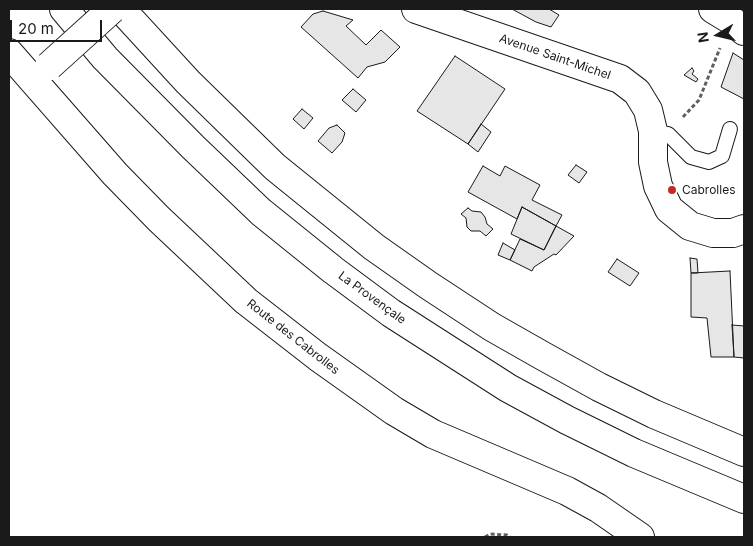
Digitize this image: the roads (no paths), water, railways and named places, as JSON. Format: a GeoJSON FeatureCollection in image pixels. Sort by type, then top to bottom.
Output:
{"type":"FeatureCollection","features":[{"type":"Feature","properties":{"kind":"main road","name":"La Provençale"},"geometry":{"type":"LineString","coordinates":[[64,9],[105,58],[193,147],[261,212],[333,270],[391,313],[508,388],[567,420],[634,454],[744,499]]}},
{"type":"Feature","properties":{"kind":"main road"},"geometry":{"type":"LineString","coordinates":[[41,73],[112,9]]}},
{"type":"Feature","properties":{"kind":"main road"},"geometry":{"type":"LineString","coordinates":[[121,9],[188,82],[275,167],[374,247],[436,290],[543,356],[599,387],[654,414],[744,452]]}},
{"type":"Feature","properties":{"kind":"main road","name":"Avenue Saint-Michel"},"geometry":{"type":"LineString","coordinates":[[416,9],[620,79],[637,92],[660,132],[652,162],[658,186],[670,209],[690,226],[713,233],[733,233],[744,228]]}},
{"type":"Feature","properties":{"kind":"main road","name":"Route des Cabrolles"},"geometry":{"type":"LineString","coordinates":[[9,53],[41,73],[115,174],[166,226],[246,301],[318,357],[394,411],[433,434],[566,491],[598,508],[640,537]]}},
{"type":"Feature","properties":{"kind":"lane"},"geometry":{"type":"LineString","coordinates":[[660,132],[691,157],[709,162],[722,156],[730,129]]}},
{"type":"Feature","properties":{"kind":"place","name":"Cabrolles"},"geometry":{"type":"Point","coordinates":[672,190]}}]}
